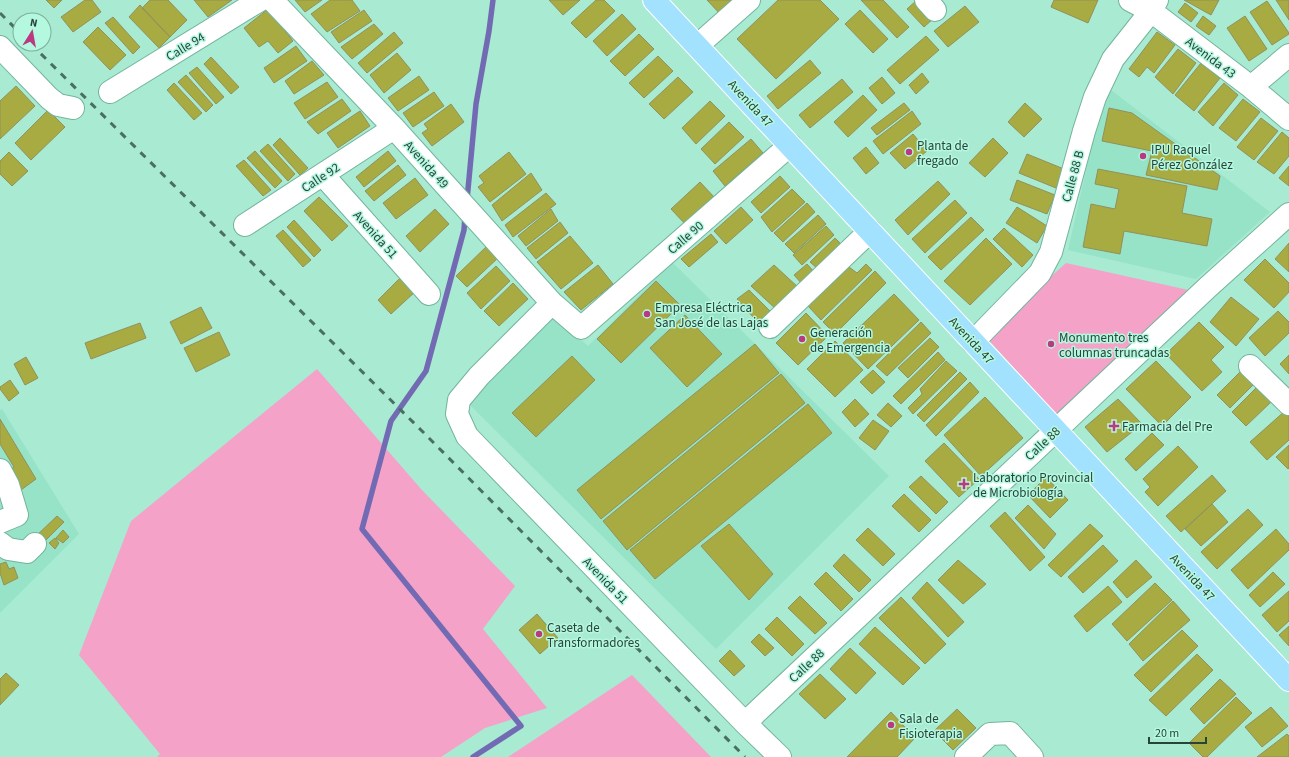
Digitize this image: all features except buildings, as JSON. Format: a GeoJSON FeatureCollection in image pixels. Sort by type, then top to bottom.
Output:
{"type":"FeatureCollection","features":[{"type":"Feature","properties":{"kind":"main road","name":"Avenida 47"},"geometry":{"type":"LineString","coordinates":[[654,0],[1289,680]]}},
{"type":"Feature","properties":{"kind":"street","name":"Calle 94"},"geometry":{"type":"LineString","coordinates":[[110,92],[260,0]]}},
{"type":"Feature","properties":{"kind":"street","name":"Avenida 49"},"geometry":{"type":"LineString","coordinates":[[272,0],[394,128],[552,303],[581,328]]}},
{"type":"Feature","properties":{"kind":"street"},"geometry":{"type":"LineString","coordinates":[[697,46],[749,0]]}},
{"type":"Feature","properties":{"kind":"street","name":"Avenida 43"},"geometry":{"type":"LineString","coordinates":[[1130,0],[1154,5],[1289,119]]}},
{"type":"Feature","properties":{"kind":"street","name":"Calle 88 B"},"geometry":{"type":"LineString","coordinates":[[973,342],[1040,272],[1051,252],[1084,131],[1095,97],[1113,59],[1154,5]]}},
{"type":"Feature","properties":{"kind":"street"},"geometry":{"type":"LineString","coordinates":[[0,47],[49,98],[58,105],[73,108]]}},
{"type":"Feature","properties":{"kind":"street"},"geometry":{"type":"LineString","coordinates":[[1251,87],[1289,55]]}},
{"type":"Feature","properties":{"kind":"street","name":"Calle 92"},"geometry":{"type":"LineString","coordinates":[[245,225],[394,128]]}},
{"type":"Feature","properties":{"kind":"street","name":"Calle 90"},"geometry":{"type":"LineString","coordinates":[[581,328],[790,145]]}},
{"type":"Feature","properties":{"kind":"street","name":"Avenida 51"},"geometry":{"type":"LineString","coordinates":[[323,175],[429,294]]}},
{"type":"Feature","properties":{"kind":"street","name":"Calle 88"},"geometry":{"type":"LineString","coordinates":[[745,724],[1208,287],[1289,214]]}},
{"type":"Feature","properties":{"kind":"street"},"geometry":{"type":"LineString","coordinates":[[770,327],[870,231]]}},
{"type":"Feature","properties":{"kind":"street","name":"Avenida 51"},"geometry":{"type":"LineString","coordinates":[[552,303],[479,376],[459,400],[457,414],[467,436],[745,724],[780,757]]}},
{"type":"Feature","properties":{"kind":"street"},"geometry":{"type":"LineString","coordinates":[[1250,366],[1289,404]]}},
{"type":"Feature","properties":{"kind":"street"},"geometry":{"type":"LineString","coordinates":[[0,470],[8,485],[17,515],[0,522]]}},
{"type":"Feature","properties":{"kind":"street"},"geometry":{"type":"LineString","coordinates":[[0,543],[8,549],[27,552],[35,544]]}},
{"type":"Feature","properties":{"kind":"street"},"geometry":{"type":"LineString","coordinates":[[966,757],[990,734],[1010,733],[1032,757]]}},
{"type":"Feature","properties":{"kind":"shaded area","name":"IPU Raquel Pérez González"},"geometry":{"type":"Polygon","coordinates":[[[1111,90],[1270,212],[1196,279],[1068,250],[1102,100],[1111,90]]]}},
{"type":"Feature","properties":{"kind":"shaded area"},"geometry":{"type":"Polygon","coordinates":[[[672,262],[889,476],[716,649],[467,402],[555,314],[588,346],[672,262]]]}},
{"type":"Feature","properties":{"kind":"shaded area"},"geometry":{"type":"Polygon","coordinates":[[[1066,263],[1193,291],[1057,415],[985,336],[1066,263]]]}},
{"type":"Feature","properties":{"kind":"shaded area"},"geometry":{"type":"Polygon","coordinates":[[[317,369],[421,489],[515,586],[483,629],[547,708],[485,728],[441,757],[157,757],[160,754],[79,655],[131,521],[317,369]]]}},
{"type":"Feature","properties":{"kind":"shaded area"},"geometry":{"type":"Polygon","coordinates":[[[2,409],[79,534],[0,613],[0,410],[2,409]]]}},
{"type":"Feature","properties":{"kind":"shaded area"},"geometry":{"type":"Polygon","coordinates":[[[632,675],[711,757],[508,757],[632,675]]]}},
{"type":"Feature","properties":{"kind":"waterway"},"geometry":{"type":"LineString","coordinates":[[467,200],[476,104],[493,0]]}},
{"type":"Feature","properties":{"kind":"waterway"},"geometry":{"type":"LineString","coordinates":[[465,216],[464,230],[426,371],[391,421],[362,529],[521,726],[473,757]]}},
{"type":"Feature","properties":{"kind":"railway"},"geometry":{"type":"LineString","coordinates":[[0,13],[12,25]]}},
{"type":"Feature","properties":{"kind":"railway"},"geometry":{"type":"LineString","coordinates":[[39,52],[423,432],[745,757]]}},
{"type":"Feature","properties":{"kind":"place","name":"Planta de fregado"},"geometry":{"type":"Point","coordinates":[909,152]}},
{"type":"Feature","properties":{"kind":"place","name":"IPU Raquel Pérez González"},"geometry":{"type":"Point","coordinates":[1143,156]}},
{"type":"Feature","properties":{"kind":"place","name":"Empresa Eléctrica San José de las Lajas"},"geometry":{"type":"Point","coordinates":[647,314]}},
{"type":"Feature","properties":{"kind":"place","name":"Generación de Emergencia"},"geometry":{"type":"Point","coordinates":[802,339]}},
{"type":"Feature","properties":{"kind":"place","name":"Monumento tres columnas truncadas"},"geometry":{"type":"Point","coordinates":[1051,344]}},
{"type":"Feature","properties":{"kind":"place","name":"Farmacia del Pre"},"geometry":{"type":"Point","coordinates":[1114,426]}},
{"type":"Feature","properties":{"kind":"place","name":"Laboratorio Provincial de Microbiología"},"geometry":{"type":"Point","coordinates":[964,484]}},
{"type":"Feature","properties":{"kind":"place","name":"Caseta de Transformadores"},"geometry":{"type":"Point","coordinates":[539,634]}},
{"type":"Feature","properties":{"kind":"place","name":"Sala de Fisioterapia"},"geometry":{"type":"Point","coordinates":[891,725]}}]}
